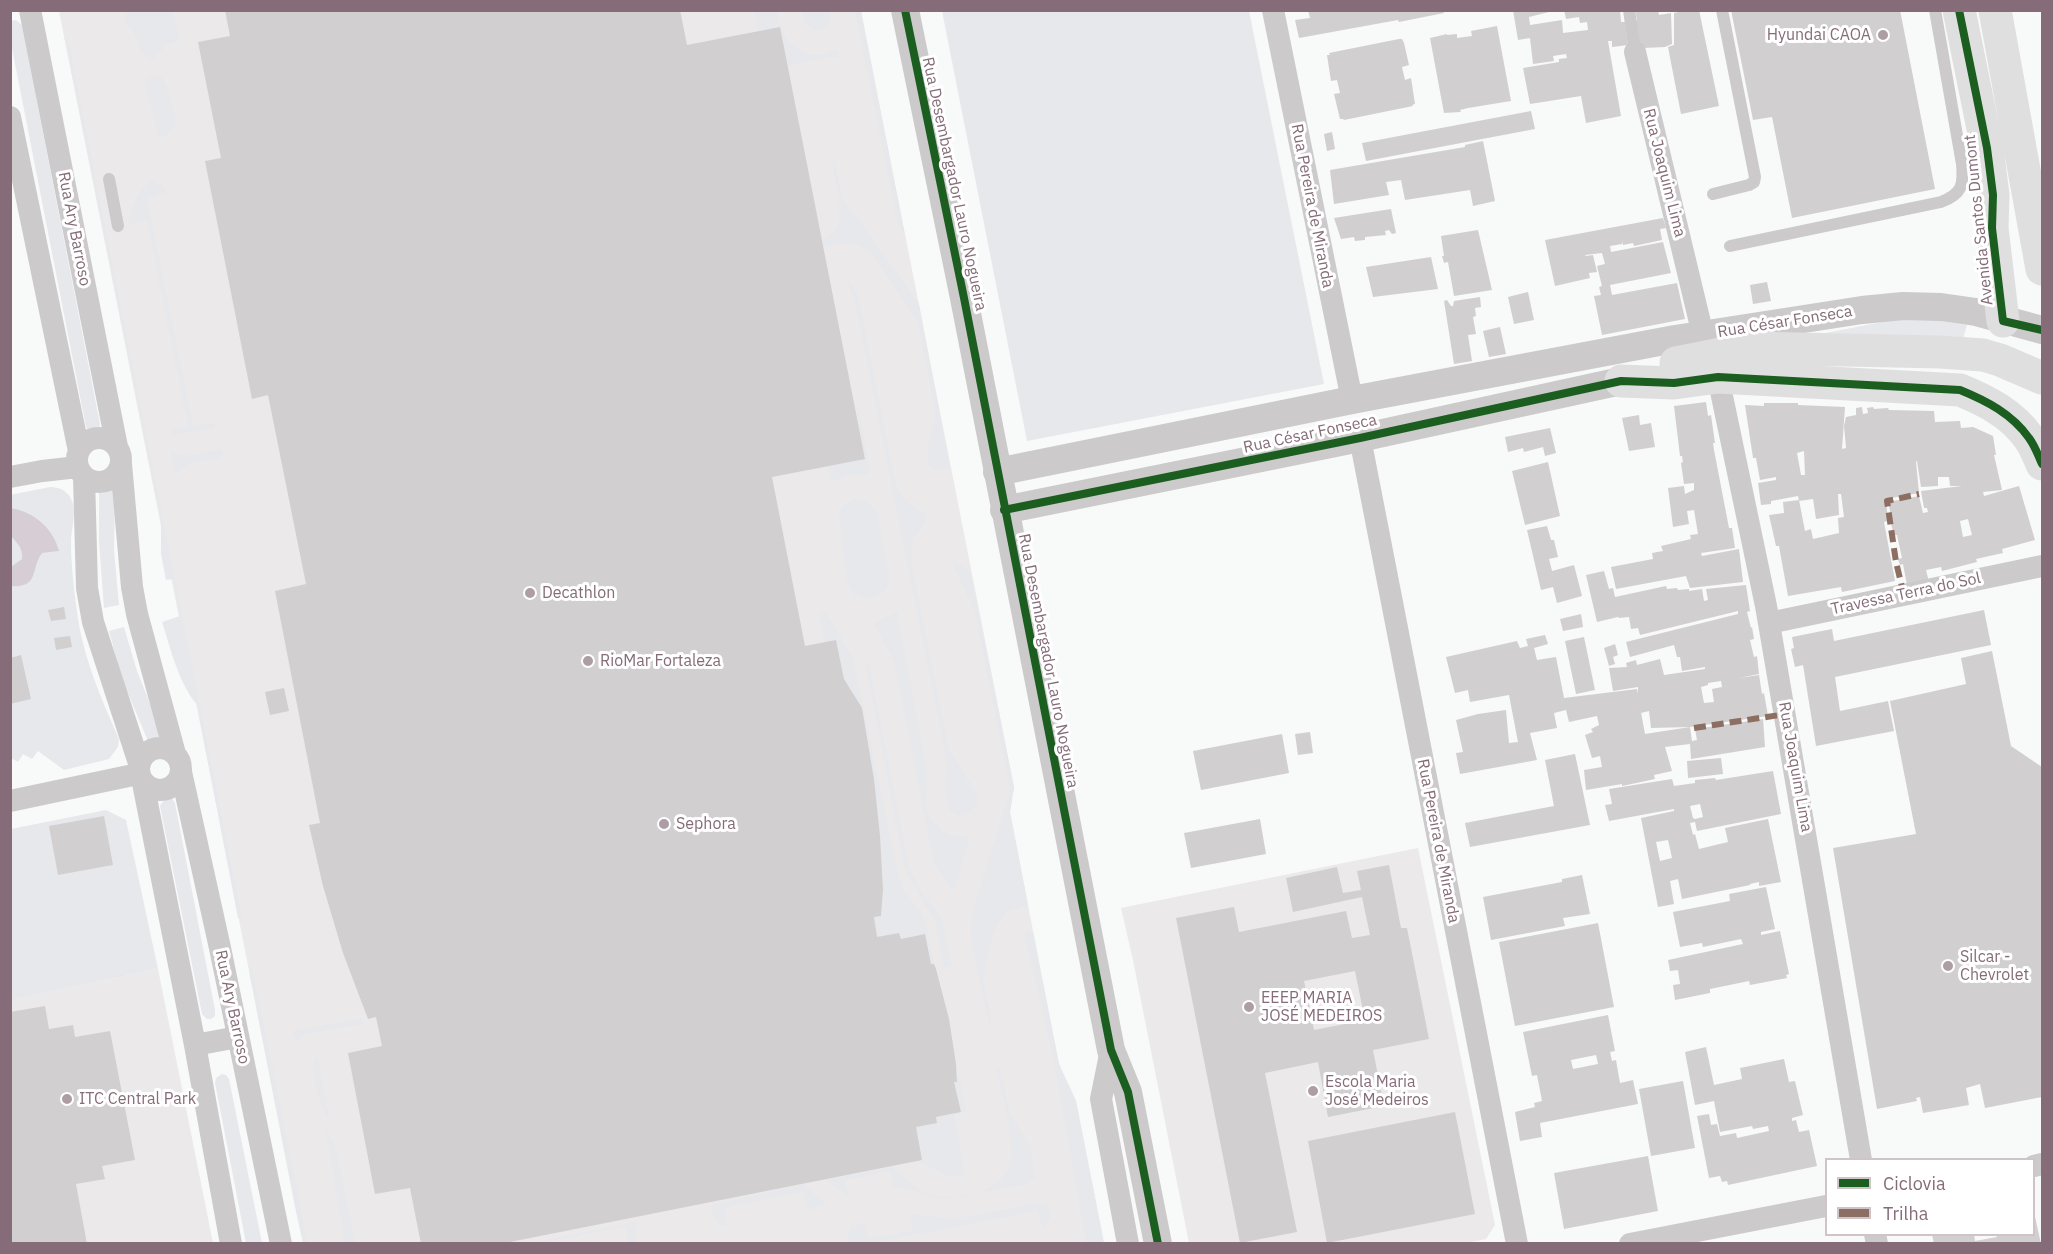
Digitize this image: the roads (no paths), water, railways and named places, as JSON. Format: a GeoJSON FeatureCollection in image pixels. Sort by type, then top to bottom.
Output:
{"type":"FeatureCollection","features":[{"type":"Feature","properties":{"kind":"main road","name":"Avenida Santos Dumont"},"geometry":{"type":"LineString","coordinates":[[1959,10],[1987,148],[1993,195],[1992,228],[2003,321]]}},
{"type":"Feature","properties":{"kind":"main road"},"geometry":{"type":"LineString","coordinates":[[1995,10],[2043,268]]}},
{"type":"Feature","properties":{"kind":"main road"},"geometry":{"type":"LineString","coordinates":[[1621,381],[1673,364],[1750,348],[1879,349],[1983,355],[2043,378]]}},
{"type":"Feature","properties":{"kind":"main road"},"geometry":{"type":"LineString","coordinates":[[1621,381],[1674,382],[1718,377],[1960,390],[1987,401],[2007,415],[2029,438],[2043,464]]}},
{"type":"Feature","properties":{"kind":"street","name":"Rua Ary Barroso"},"geometry":{"type":"LineString","coordinates":[[30,10],[119,455],[132,587],[142,637],[178,763],[281,1244]]}},
{"type":"Feature","properties":{"kind":"street","name":"Rua Desembargador Lauro Nogueira"},"geometry":{"type":"LineString","coordinates":[[905,10],[964,298],[1111,1050],[1128,1092],[1158,1244]]}},
{"type":"Feature","properties":{"kind":"street","name":"Rua Pereira de Miranda"},"geometry":{"type":"LineString","coordinates":[[1273,10],[1352,400]]}},
{"type":"Feature","properties":{"kind":"street","name":"Rua Joaquim Lima"},"geometry":{"type":"LineString","coordinates":[[1635,52],[1703,334]]}},
{"type":"Feature","properties":{"kind":"street"},"geometry":{"type":"LineString","coordinates":[[10,117],[80,465],[87,588],[93,622],[140,774],[195,1045],[231,1244]]}},
{"type":"Feature","properties":{"kind":"street","name":"Rua César Fonseca"},"geometry":{"type":"LineString","coordinates":[[997,472],[1352,400],[1703,334],[1851,312],[1903,306],[1941,307],[1976,312],[2043,330]]}},
{"type":"Feature","properties":{"kind":"street","name":"Rua Joaquim Lima"},"geometry":{"type":"LineString","coordinates":[[1718,377],[1769,623],[1861,1158]]}},
{"type":"Feature","properties":{"kind":"street","name":"Rua César Fonseca"},"geometry":{"type":"LineString","coordinates":[[1004,510],[1360,438],[1621,381]]}},
{"type":"Feature","properties":{"kind":"street"},"geometry":{"type":"LineString","coordinates":[[96,438],[111,441],[119,455],[115,476],[110,480],[96,483],[80,465],[83,445],[96,438]]}},
{"type":"Feature","properties":{"kind":"street","name":"Rua Pereira de Miranda"},"geometry":{"type":"LineString","coordinates":[[1360,438],[1517,1244]]}},
{"type":"Feature","properties":{"kind":"street"},"geometry":{"type":"LineString","coordinates":[[10,477],[80,465]]}},
{"type":"Feature","properties":{"kind":"street","name":"Travessa Terra do Sol"},"geometry":{"type":"LineString","coordinates":[[1769,623],[2043,566]]}},
{"type":"Feature","properties":{"kind":"street"},"geometry":{"type":"LineString","coordinates":[[158,747],[168,749],[178,763],[178,780],[166,790],[158,791],[150,788],[140,774],[143,756],[158,747]]}},
{"type":"Feature","properties":{"kind":"street"},"geometry":{"type":"LineString","coordinates":[[10,801],[140,774]]}},
{"type":"Feature","properties":{"kind":"street"},"geometry":{"type":"LineString","coordinates":[[195,1045],[238,1037]]}},
{"type":"Feature","properties":{"kind":"street","name":"Rua Desembargador Lauro Nogueira"},"geometry":{"type":"LineString","coordinates":[[1111,1050],[1101,1099],[1128,1244]]}},
{"type":"Feature","properties":{"kind":"street"},"geometry":{"type":"LineString","coordinates":[[1630,1244],[1825,1206]]}},
{"type":"Feature","properties":{"kind":"lane","name":"Rua Joaquim Lima"},"geometry":{"type":"LineString","coordinates":[[1629,10],[1635,52]]}},
{"type":"Feature","properties":{"kind":"lane"},"geometry":{"type":"LineString","coordinates":[[1713,194],[1749,185],[1754,182],[1755,177],[1722,10]]}},
{"type":"Feature","properties":{"kind":"lane"},"geometry":{"type":"LineString","coordinates":[[1730,246],[1941,202],[1952,198],[1960,190],[1963,180],[1962,164],[1935,10]]}},
{"type":"Feature","properties":{"kind":"lane"},"geometry":{"type":"LineString","coordinates":[[109,180],[118,226]]}},
{"type":"Feature","properties":{"kind":"place","name":"Hyundai CAOA"},"geometry":{"type":"Point","coordinates":[1883,35]}},
{"type":"Feature","properties":{"kind":"place","name":"Decathlon"},"geometry":{"type":"Point","coordinates":[530,593]}},
{"type":"Feature","properties":{"kind":"place","name":"RioMar Fortaleza"},"geometry":{"type":"Point","coordinates":[588,661]}},
{"type":"Feature","properties":{"kind":"place","name":"Sephora"},"geometry":{"type":"Point","coordinates":[664,824]}},
{"type":"Feature","properties":{"kind":"place","name":"Silcar - Chevrolet"},"geometry":{"type":"Point","coordinates":[1948,966]}},
{"type":"Feature","properties":{"kind":"place","name":"EEEP MARIA JOSÉ MEDEIROS"},"geometry":{"type":"Point","coordinates":[1249,1007]}},
{"type":"Feature","properties":{"kind":"place","name":"Escola Maria José Medeiros"},"geometry":{"type":"Point","coordinates":[1313,1091]}},
{"type":"Feature","properties":{"kind":"place","name":"ITC Central Park"},"geometry":{"type":"Point","coordinates":[67,1099]}}]}
